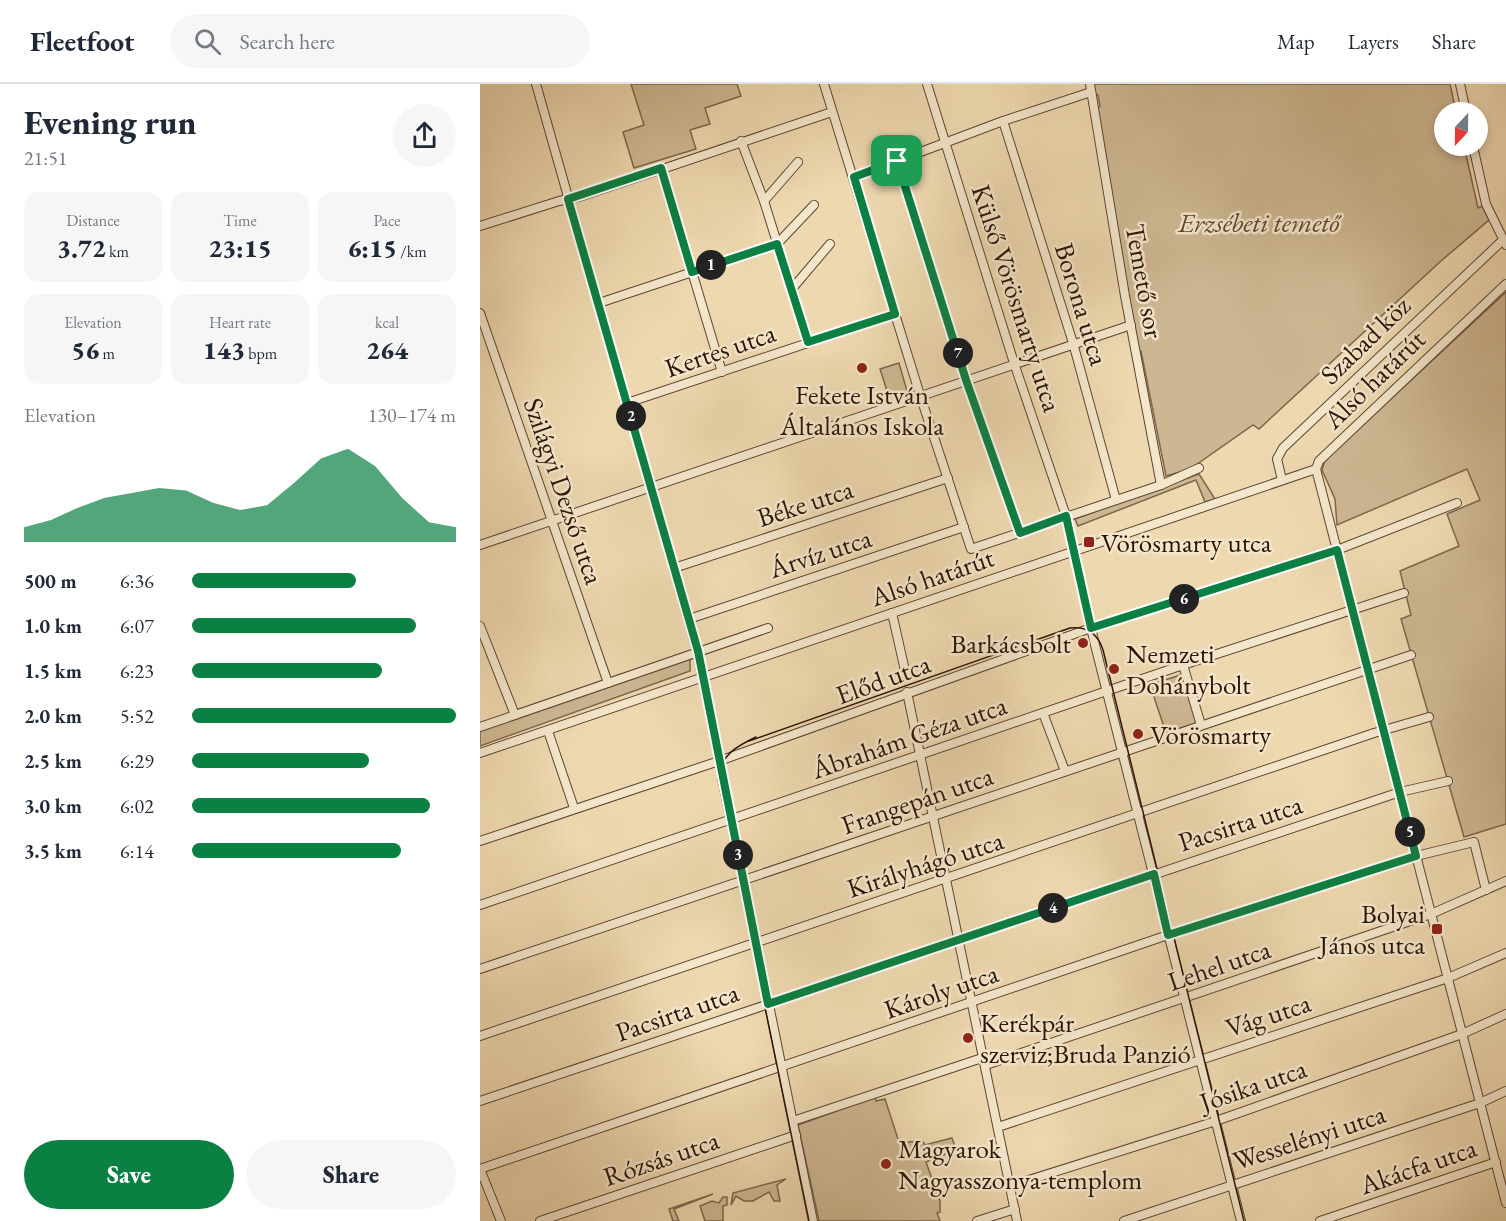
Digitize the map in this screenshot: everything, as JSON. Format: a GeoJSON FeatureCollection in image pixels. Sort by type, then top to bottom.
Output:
{"type":"FeatureCollection","features":[{"type":"Feature","properties":{"kind":"street"},"geometry":{"type":"LineString","coordinates":[[536,84],[698,652],[730,820],[813,1221]]}},
{"type":"Feature","properties":{"kind":"street"},"geometry":{"type":"LineString","coordinates":[[824,84],[920,395],[964,527]]}},
{"type":"Feature","properties":{"kind":"street","name":"Külső Vörösmarty utca"},"geometry":{"type":"LineString","coordinates":[[927,84],[1014,363],[1066,516],[1072,550]]}},
{"type":"Feature","properties":{"kind":"street"},"geometry":{"type":"LineString","coordinates":[[1460,84],[1464,102]]}},
{"type":"Feature","properties":{"kind":"street"},"geometry":{"type":"LineString","coordinates":[[854,177],[1090,88]]}},
{"type":"Feature","properties":{"kind":"street","name":"Temető sor"},"geometry":{"type":"LineString","coordinates":[[1090,88],[1161,485]]}},
{"type":"Feature","properties":{"kind":"street"},"geometry":{"type":"LineString","coordinates":[[480,225],[568,199],[832,112]]}},
{"type":"Feature","properties":{"kind":"street","name":"Borona utca"},"geometry":{"type":"LineString","coordinates":[[1003,121],[1073,343],[1116,500]]}},
{"type":"Feature","properties":{"kind":"street"},"geometry":{"type":"LineString","coordinates":[[741,141],[764,201],[808,342]]}},
{"type":"Feature","properties":{"kind":"street"},"geometry":{"type":"LineString","coordinates":[[1475,156],[1486,204],[1505,242]]}},
{"type":"Feature","properties":{"kind":"street"},"geometry":{"type":"LineString","coordinates":[[897,161],[966,380],[1020,533]]}},
{"type":"Feature","properties":{"kind":"street"},"geometry":{"type":"LineString","coordinates":[[764,201],[798,162]]}},
{"type":"Feature","properties":{"kind":"street"},"geometry":{"type":"LineString","coordinates":[[661,168],[722,372]]}},
{"type":"Feature","properties":{"kind":"street"},"geometry":{"type":"LineString","coordinates":[[598,303],[777,244],[814,205]]}},
{"type":"Feature","properties":{"kind":"street","name":"Szabad köz"},"geometry":{"type":"LineString","coordinates":[[1282,480],[1277,459],[1283,448],[1505,242]]}},
{"type":"Feature","properties":{"kind":"street"},"geometry":{"type":"LineString","coordinates":[[791,290],[830,244]]}},
{"type":"Feature","properties":{"kind":"street","name":"Alsó határút"},"geometry":{"type":"LineString","coordinates":[[480,753],[1316,469],[1319,461],[1506,284]]}},
{"type":"Feature","properties":{"kind":"street","name":"Szilágyi Dezső utca"},"geometry":{"type":"LineString","coordinates":[[480,313],[608,683]]}},
{"type":"Feature","properties":{"kind":"street","name":"Kertes utca"},"geometry":{"type":"LineString","coordinates":[[627,403],[895,314]]}},
{"type":"Feature","properties":{"kind":"street"},"geometry":{"type":"LineString","coordinates":[[480,545],[1131,325]]}},
{"type":"Feature","properties":{"kind":"street","name":"Alsó határút"},"geometry":{"type":"LineString","coordinates":[[964,527],[971,549],[1161,485],[1199,468]]}},
{"type":"Feature","properties":{"kind":"street"},"geometry":{"type":"LineString","coordinates":[[1316,469],[1506,1203]]}},
{"type":"Feature","properties":{"kind":"street","name":"Béke utca"},"geometry":{"type":"LineString","coordinates":[[674,568],[948,478]]}},
{"type":"Feature","properties":{"kind":"street","name":"Előd utca"},"geometry":{"type":"LineString","coordinates":[[480,841],[719,760],[1091,628],[1337,550],[1457,503]]}},
{"type":"Feature","properties":{"kind":"street","name":"Árvíz utca"},"geometry":{"type":"LineString","coordinates":[[689,619],[964,527]]}},
{"type":"Feature","properties":{"kind":"street"},"geometry":{"type":"LineString","coordinates":[[1072,550],[1240,1221]]}},
{"type":"Feature","properties":{"kind":"street","name":"Ábrahám Géza utca"},"geometry":{"type":"LineString","coordinates":[[480,905],[1183,665],[1404,593]]}},
{"type":"Feature","properties":{"kind":"street"},"geometry":{"type":"LineString","coordinates":[[892,613],[906,675]]}},
{"type":"Feature","properties":{"kind":"street"},"geometry":{"type":"LineString","coordinates":[[480,626],[515,715]]}},
{"type":"Feature","properties":{"kind":"street"},"geometry":{"type":"LineString","coordinates":[[480,728],[768,628]]}},
{"type":"Feature","properties":{"kind":"street","name":"Frangepán utca"},"geometry":{"type":"LineString","coordinates":[[480,969],[1367,668],[1412,655]]}},
{"type":"Feature","properties":{"kind":"street"},"geometry":{"type":"LineString","coordinates":[[1183,665],[1202,725]]}},
{"type":"Feature","properties":{"kind":"street"},"geometry":{"type":"LineString","coordinates":[[907,692],[974,1002],[1017,1221]]}},
{"type":"Feature","properties":{"kind":"street"},"geometry":{"type":"LineString","coordinates":[[1043,713],[1065,771]]}},
{"type":"Feature","properties":{"kind":"street","name":"Királyhágó utca"},"geometry":{"type":"LineString","coordinates":[[480,1036],[1138,815],[1383,730],[1429,717]]}},
{"type":"Feature","properties":{"kind":"street"},"geometry":{"type":"LineString","coordinates":[[548,731],[574,808]]}},
{"type":"Feature","properties":{"kind":"street","name":"Pacsirta utca"},"geometry":{"type":"LineString","coordinates":[[480,1101],[1400,792],[1448,781]]}},
{"type":"Feature","properties":{"kind":"street","name":"Károly utca"},"geometry":{"type":"LineString","coordinates":[[480,1169],[783,1068],[1168,935],[1416,856],[1474,842],[1486,890]]}},
{"type":"Feature","properties":{"kind":"street"},"geometry":{"type":"LineString","coordinates":[[1431,914],[1506,881]]}},
{"type":"Feature","properties":{"kind":"street","name":"Lehel utca"},"geometry":{"type":"LineString","coordinates":[[793,1121],[1185,999],[1431,914]]}},
{"type":"Feature","properties":{"kind":"street","name":"Vág utca"},"geometry":{"type":"LineString","coordinates":[[998,1127],[1448,978],[1506,953]]}},
{"type":"Feature","properties":{"kind":"street","name":"Jósika utca"},"geometry":{"type":"LineString","coordinates":[[1010,1186],[1216,1121],[1462,1034],[1506,1014]]}},
{"type":"Feature","properties":{"kind":"street","name":"Wesselényi utca"},"geometry":{"type":"LineString","coordinates":[[1124,1221],[1480,1103],[1506,1091]]}},
{"type":"Feature","properties":{"kind":"street","name":"Rózsás utca"},"geometry":{"type":"LineString","coordinates":[[540,1221],[796,1134]]}},
{"type":"Feature","properties":{"kind":"street","name":"Akácfa utca"},"geometry":{"type":"LineString","coordinates":[[1320,1221],[1496,1162]]}},
{"type":"Feature","properties":{"kind":"street"},"geometry":{"type":"LineString","coordinates":[[480,1169],[501,1221]]}},
{"type":"Feature","properties":{"kind":"street"},"geometry":{"type":"LineString","coordinates":[[978,1221],[1014,1209]]}},
{"type":"Feature","properties":{"kind":"green space"},"geometry":{"type":"Polygon","coordinates":[[[631,84],[737,84],[741,96],[705,108],[710,124],[690,130],[696,149],[634,168],[623,132],[644,125],[631,84]]]}},
{"type":"Feature","properties":{"kind":"green space","name":"Erzsébeti temető"},"geometry":{"type":"Polygon","coordinates":[[[1092,84],[1450,84],[1454,102],[1434,102],[1434,156],[1466,156],[1478,208],[1482,206],[1489,220],[1441,261],[1259,429],[1253,425],[1190,469],[1166,476],[1141,351],[1137,351],[1104,145],[1096,110],[1100,106],[1098,95],[1093,93],[1092,84]]]}},
{"type":"Feature","properties":{"kind":"green space"},"geometry":{"type":"Polygon","coordinates":[[[1506,292],[1506,824],[1464,837],[1401,619],[1411,615],[1400,571],[1459,546],[1447,514],[1480,500],[1467,469],[1337,525],[1335,499],[1322,470],[1325,460],[1506,292]]]}},
{"type":"Feature","properties":{"kind":"green space"},"geometry":{"type":"Polygon","coordinates":[[[899,363],[907,391],[889,397],[880,369],[899,363]]]}},
{"type":"Feature","properties":{"kind":"green space"},"geometry":{"type":"Polygon","coordinates":[[[1199,474],[1215,499],[1205,502],[1196,480],[1078,526],[1075,519],[1199,474]]]}},
{"type":"Feature","properties":{"kind":"green space"},"geometry":{"type":"Polygon","coordinates":[[[686,657],[690,659],[690,671],[480,746],[480,729],[686,657]]]}},
{"type":"Feature","properties":{"kind":"green space"},"geometry":{"type":"Polygon","coordinates":[[[1183,674],[1199,722],[1166,733],[1150,685],[1183,674]]]}},
{"type":"Feature","properties":{"kind":"green space"},"geometry":{"type":"Polygon","coordinates":[[[875,1097],[876,1101],[885,1099],[898,1139],[903,1143],[922,1140],[925,1145],[952,1138],[956,1150],[926,1162],[940,1201],[940,1212],[937,1213],[940,1221],[819,1221],[798,1125],[875,1097]]]}},
{"type":"Feature","properties":{"kind":"green space"},"geometry":{"type":"Polygon","coordinates":[[[786,1179],[777,1185],[780,1201],[774,1201],[769,1192],[753,1201],[744,1201],[736,1196],[731,1205],[733,1193],[786,1179]]]}},
{"type":"Feature","properties":{"kind":"green space"},"geometry":{"type":"Polygon","coordinates":[[[713,1194],[674,1209],[679,1221],[673,1221],[669,1209],[713,1194]]]}},
{"type":"Feature","properties":{"kind":"green space"},"geometry":{"type":"Polygon","coordinates":[[[723,1197],[727,1197],[727,1205],[723,1206],[723,1221],[705,1221],[700,1206],[712,1201],[719,1203],[723,1197]]]}},
{"type":"Feature","properties":{"kind":"tram line"},"geometry":{"type":"LineString","coordinates":[[749,741],[1070,628],[1082,628],[1095,635],[1103,650],[1244,1221]]}},
{"type":"Feature","properties":{"kind":"tram line"},"geometry":{"type":"LineString","coordinates":[[756,737],[731,752],[722,764],[718,779],[809,1221]]}},
{"type":"Feature","properties":{"kind":"place","name":"Fekete István Általános Iskola"},"geometry":{"type":"Point","coordinates":[862,368]}},
{"type":"Feature","properties":{"kind":"place","name":"Vörösmarty utca"},"geometry":{"type":"Point","coordinates":[1089,542]}},
{"type":"Feature","properties":{"kind":"place","name":"Barkácsbolt"},"geometry":{"type":"Point","coordinates":[1083,643]}},
{"type":"Feature","properties":{"kind":"place","name":"Nemzeti Dohánybolt"},"geometry":{"type":"Point","coordinates":[1114,669]}},
{"type":"Feature","properties":{"kind":"place","name":"Vörösmarty"},"geometry":{"type":"Point","coordinates":[1138,734]}},
{"type":"Feature","properties":{"kind":"place","name":"Bolyai János utca"},"geometry":{"type":"Point","coordinates":[1437,929]}},
{"type":"Feature","properties":{"kind":"place","name":"Kerékpár szerviz;Bruda Panzió"},"geometry":{"type":"Point","coordinates":[968,1038]}},
{"type":"Feature","properties":{"kind":"place","name":"Magyarok Nagyasszonya-templom"},"geometry":{"type":"Point","coordinates":[886,1164]}},
{"type":"Feature","properties":{"kind":"route"},"geometry":{"type":"LineString","coordinates":[[897,161],[966,380],[1020,533],[1066,516],[1091,628],[1337,550],[1416,856],[1168,935],[1154,874],[768,1004],[698,651],[568,199],[661,168],[692,272],[777,244],[808,342],[895,314],[854,177],[897,161]]}}]}
